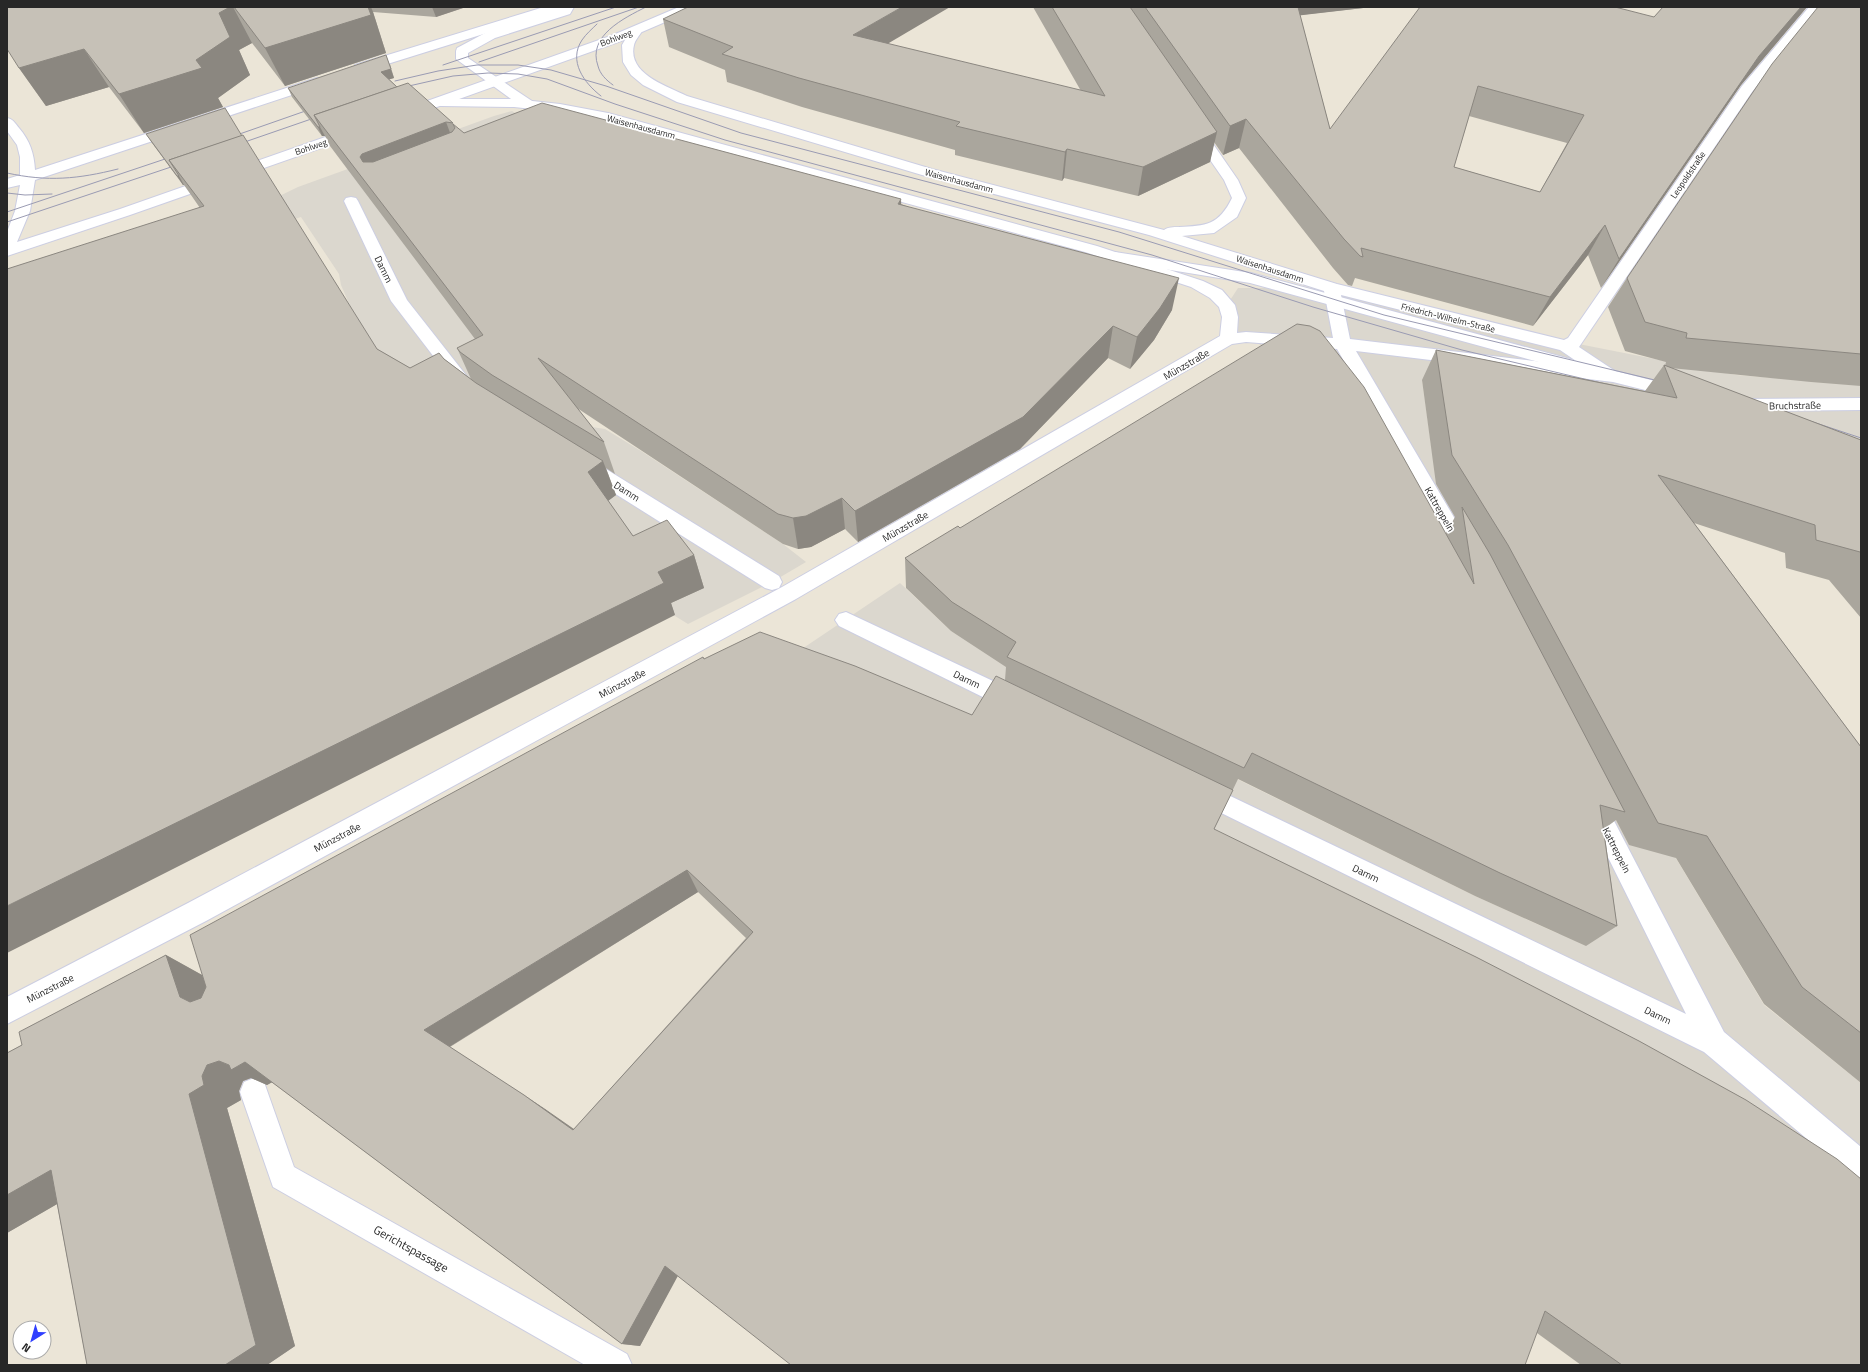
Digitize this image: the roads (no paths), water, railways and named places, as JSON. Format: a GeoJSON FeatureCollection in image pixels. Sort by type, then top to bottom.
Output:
{"type":"FeatureCollection","features":[{"type":"Feature","properties":{"kind":"street"},"geometry":{"type":"LineString","coordinates":[[351,71],[557,7]]}},
{"type":"Feature","properties":{"kind":"street"},"geometry":{"type":"LineString","coordinates":[[527,104],[462,59],[462,51],[491,35],[566,11],[568,7]]}},
{"type":"Feature","properties":{"kind":"street","name":"Bohlweg"},"geometry":{"type":"LineString","coordinates":[[389,120],[636,31],[689,7]]}},
{"type":"Feature","properties":{"kind":"street","name":"Leopoldstraße"},"geometry":{"type":"LineString","coordinates":[[1566,346],[1574,342],[1747,89],[1815,7]]}},
{"type":"Feature","properties":{"kind":"street","name":"Waisenhausdamm"},"geometry":{"type":"LineString","coordinates":[[636,31],[628,46],[630,62],[636,72],[648,82],[682,99],[928,172],[1154,232],[1333,295],[1612,376]]}},
{"type":"Feature","properties":{"kind":"street"},"geometry":{"type":"LineString","coordinates":[[7,184],[329,78]]}},
{"type":"Feature","properties":{"kind":"street","name":"Waisenhausdamm"},"geometry":{"type":"LineString","coordinates":[[440,102],[527,104],[603,116],[1115,257],[1197,284],[1216,294],[1226,305],[1228,311],[1230,327],[1228,339]]}},
{"type":"Feature","properties":{"kind":"street"},"geometry":{"type":"LineString","coordinates":[[1154,232],[1210,230],[1232,214],[1239,198],[1231,180],[1187,116]]}},
{"type":"Feature","properties":{"kind":"street"},"geometry":{"type":"LineString","coordinates":[[7,122],[23,144],[27,177],[20,218],[15,234],[7,247]]}},
{"type":"Feature","properties":{"kind":"street","name":"Bohlweg"},"geometry":{"type":"LineString","coordinates":[[7,251],[125,212],[367,128]]}},
{"type":"Feature","properties":{"kind":"street","name":"Damm"},"geometry":{"type":"LineString","coordinates":[[351,201],[399,300],[468,389],[474,394]]}},
{"type":"Feature","properties":{"kind":"street","name":"Waisenhausdamm"},"geometry":{"type":"LineString","coordinates":[[1115,257],[1251,278],[1333,295]]}},
{"type":"Feature","properties":{"kind":"street"},"geometry":{"type":"LineString","coordinates":[[1333,295],[1343,344]]}},
{"type":"Feature","properties":{"kind":"street","name":"Friedrich-Wilhelm-Straße"},"geometry":{"type":"LineString","coordinates":[[1333,295],[1566,346],[1612,376]]}},
{"type":"Feature","properties":{"kind":"street","name":"Friedrich-Wilhelm-Straße"},"geometry":{"type":"LineString","coordinates":[[1228,339],[1246,337],[1343,344],[1612,376],[1690,396]]}},
{"type":"Feature","properties":{"kind":"street","name":"Münzstraße"},"geometry":{"type":"LineString","coordinates":[[7,1011],[201,923],[796,589],[1228,339]]}},
{"type":"Feature","properties":{"kind":"street","name":"Kattreppeln"},"geometry":{"type":"LineString","coordinates":[[1343,344],[1476,573]]}},
{"type":"Feature","properties":{"kind":"street","name":"Bruchstraße"},"geometry":{"type":"LineString","coordinates":[[1791,422],[1725,404],[1861,404]]}},
{"type":"Feature","properties":{"kind":"street","name":"Damm"},"geometry":{"type":"LineString","coordinates":[[573,458],[772,582]]}},
{"type":"Feature","properties":{"kind":"street","name":"Damm"},"geometry":{"type":"LineString","coordinates":[[846,620],[1033,711]]}},
{"type":"Feature","properties":{"kind":"street","name":"Damm"},"geometry":{"type":"LineString","coordinates":[[1176,780],[1714,1042],[1861,1166]]}},
{"type":"Feature","properties":{"kind":"street","name":"Kattreppeln"},"geometry":{"type":"LineString","coordinates":[[1584,786],[1714,1042]]}},
{"type":"Feature","properties":{"kind":"street","name":"Gerichtspassage"},"geometry":{"type":"LineString","coordinates":[[254,1092],[283,1177],[616,1365]]}},
{"type":"Feature","properties":{"kind":"tram line"},"geometry":{"type":"LineString","coordinates":[[443,65],[616,7]]}},
{"type":"Feature","properties":{"kind":"tram line"},"geometry":{"type":"LineString","coordinates":[[479,62],[639,7]]}},
{"type":"Feature","properties":{"kind":"tram line"},"geometry":{"type":"LineString","coordinates":[[613,85],[600,72],[596,55],[598,46],[610,29],[646,7]]}},
{"type":"Feature","properties":{"kind":"tram line"},"geometry":{"type":"LineString","coordinates":[[585,80],[577,64],[578,48],[582,40],[597,24]]}},
{"type":"Feature","properties":{"kind":"tram line"},"geometry":{"type":"LineString","coordinates":[[395,81],[438,71],[477,65],[518,65],[551,70],[585,80]]}},
{"type":"Feature","properties":{"kind":"tram line"},"geometry":{"type":"LineString","coordinates":[[400,88],[453,76],[488,73],[518,74],[547,79],[615,104],[725,140],[1152,255],[1313,307],[1462,350],[1614,386]]}},
{"type":"Feature","properties":{"kind":"tram line"},"geometry":{"type":"LineString","coordinates":[[585,80],[741,133],[1119,232],[1384,315],[1663,382]]}},
{"type":"Feature","properties":{"kind":"tram line"},"geometry":{"type":"LineString","coordinates":[[585,80],[601,96]]}},
{"type":"Feature","properties":{"kind":"tram line"},"geometry":{"type":"LineString","coordinates":[[231,137],[314,108]]}},
{"type":"Feature","properties":{"kind":"tram line"},"geometry":{"type":"LineString","coordinates":[[236,145],[320,116]]}},
{"type":"Feature","properties":{"kind":"tram line"},"geometry":{"type":"LineString","coordinates":[[7,212],[174,156]]}},
{"type":"Feature","properties":{"kind":"tram line"},"geometry":{"type":"LineString","coordinates":[[7,222],[180,164]]}},
{"type":"Feature","properties":{"kind":"tram line"},"geometry":{"type":"LineString","coordinates":[[7,173],[36,178],[63,178],[90,175],[118,169]]}},
{"type":"Feature","properties":{"kind":"tram line"},"geometry":{"type":"LineString","coordinates":[[7,193],[25,195],[52,194]]}},
{"type":"Feature","properties":{"kind":"tram line"},"geometry":{"type":"LineString","coordinates":[[1795,416],[1861,438]]}}]}
